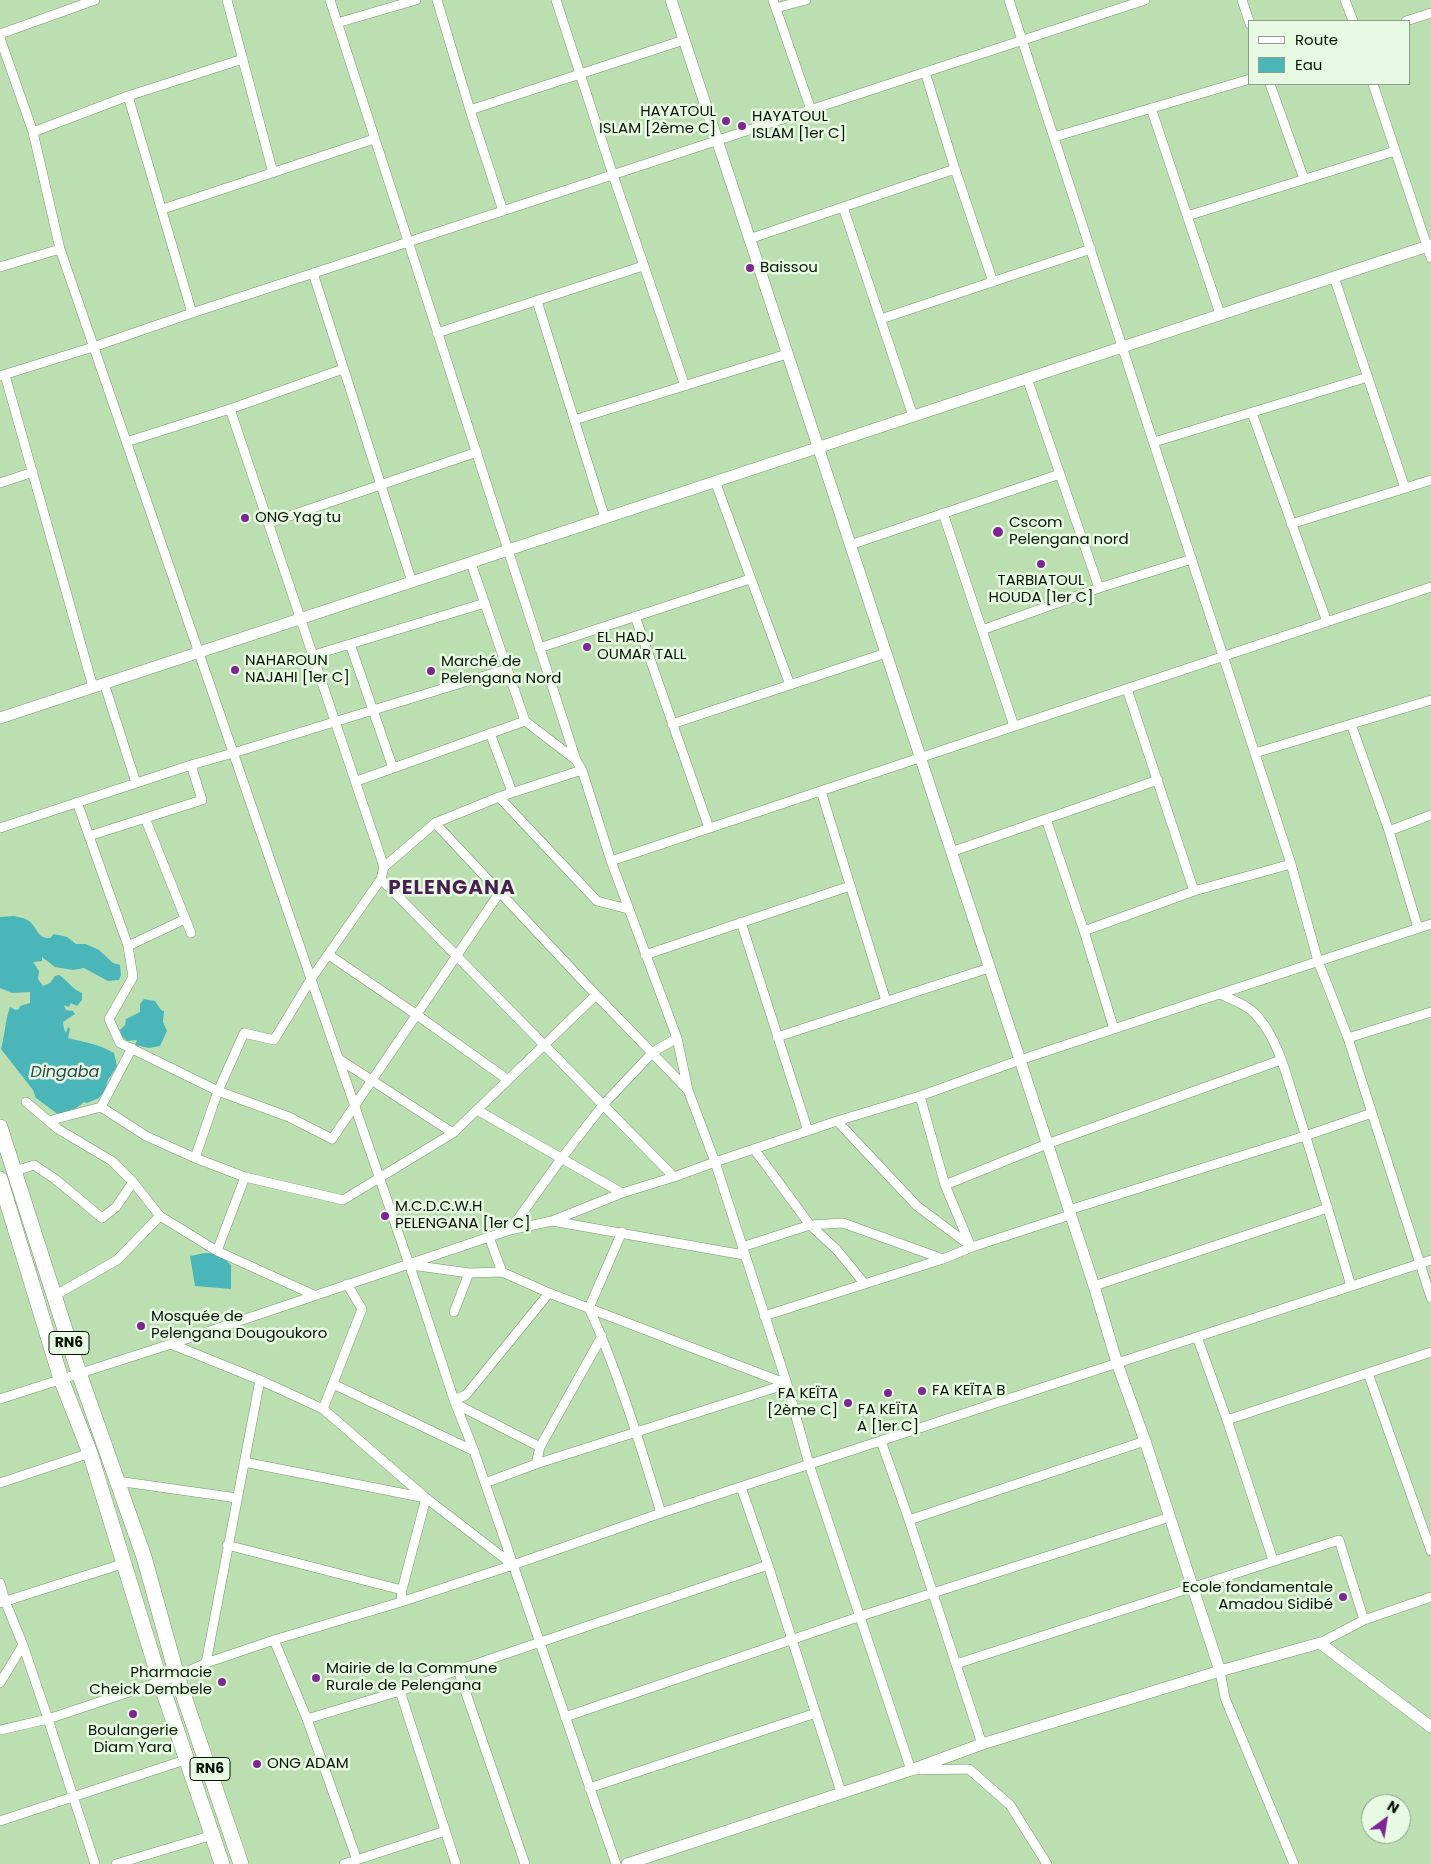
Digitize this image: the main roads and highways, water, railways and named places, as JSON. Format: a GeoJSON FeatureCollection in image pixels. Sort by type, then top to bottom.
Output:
{"type":"FeatureCollection","features":[{"type":"Feature","properties":{"kind":"highway","name":"RN6"},"geometry":{"type":"LineString","coordinates":[[0,1127],[79,1373],[144,1558],[177,1676],[241,1864]]}},
{"type":"Feature","properties":{"kind":"highway","name":"RN6"},"geometry":{"type":"LineString","coordinates":[[0,1179],[60,1379],[90,1453],[160,1680],[222,1864]]}},
{"type":"Feature","properties":{"kind":"water","name":"Dingaba"},"geometry":{"type":"Polygon","coordinates":[[[14,916],[29,921],[42,937],[50,938],[54,934],[67,937],[76,944],[86,944],[99,950],[113,963],[120,965],[121,975],[119,980],[108,981],[84,968],[73,970],[55,967],[42,957],[42,961],[33,962],[39,971],[38,979],[43,986],[59,975],[82,993],[82,1000],[77,1006],[71,1003],[69,1007],[64,1005],[66,1010],[73,1011],[75,1014],[63,1022],[66,1033],[68,1027],[70,1029],[68,1038],[97,1045],[114,1053],[117,1066],[99,1098],[87,1103],[84,1102],[68,1113],[59,1115],[36,1098],[33,1090],[1,1049],[10,1007],[16,1010],[20,1006],[30,1003],[30,992],[12,993],[0,988],[0,917],[14,916]]]}},
{"type":"Feature","properties":{"kind":"water"},"geometry":{"type":"Polygon","coordinates":[[[144,999],[155,1001],[161,1010],[164,1011],[163,1022],[167,1031],[160,1046],[149,1048],[135,1045],[137,1040],[127,1041],[121,1035],[120,1030],[125,1025],[126,1019],[140,1012],[140,1004],[144,999]]]}},
{"type":"Feature","properties":{"kind":"water"},"geometry":{"type":"Polygon","coordinates":[[[205,1253],[219,1254],[231,1265],[231,1289],[195,1286],[190,1256],[205,1253]]]}},
{"type":"Feature","properties":{"kind":"place","name":"HAYATOUL ISLAM [2ème C]"},"geometry":{"type":"Point","coordinates":[726,121]}},
{"type":"Feature","properties":{"kind":"place","name":"HAYATOUL ISLAM [1er C]"},"geometry":{"type":"Point","coordinates":[742,126]}},
{"type":"Feature","properties":{"kind":"place","name":"Baissou"},"geometry":{"type":"Point","coordinates":[750,268]}},
{"type":"Feature","properties":{"kind":"place","name":"ONG Yag tu"},"geometry":{"type":"Point","coordinates":[245,518]}},
{"type":"Feature","properties":{"kind":"place","name":"Cscom Pelengana nord"},"geometry":{"type":"Point","coordinates":[998,532]}},
{"type":"Feature","properties":{"kind":"place","name":"TARBIATOUL HOUDA [1er C]"},"geometry":{"type":"Point","coordinates":[1041,564]}},
{"type":"Feature","properties":{"kind":"place","name":"EL HADJ OUMAR TALL"},"geometry":{"type":"Point","coordinates":[587,647]}},
{"type":"Feature","properties":{"kind":"place","name":"NAHAROUN NAJAHI [1er C]"},"geometry":{"type":"Point","coordinates":[235,670]}},
{"type":"Feature","properties":{"kind":"place","name":"Marché de Pelengana Nord"},"geometry":{"type":"Point","coordinates":[431,671]}},
{"type":"Feature","properties":{"kind":"place","name":"M.C.D.C.W.H PELENGANA [1er C]"},"geometry":{"type":"Point","coordinates":[385,1216]}},
{"type":"Feature","properties":{"kind":"place","name":"Mosquée de Pelengana Dougoukoro"},"geometry":{"type":"Point","coordinates":[141,1326]}},
{"type":"Feature","properties":{"kind":"place","name":"FA KEÏTA B"},"geometry":{"type":"Point","coordinates":[922,1391]}},
{"type":"Feature","properties":{"kind":"place","name":"FA KEÏTA A [1er C]"},"geometry":{"type":"Point","coordinates":[888,1393]}},
{"type":"Feature","properties":{"kind":"place","name":"FA KEÏTA [2ème C]"},"geometry":{"type":"Point","coordinates":[848,1403]}},
{"type":"Feature","properties":{"kind":"place","name":"Ecole fondamentale Amadou Sidibé"},"geometry":{"type":"Point","coordinates":[1343,1597]}},
{"type":"Feature","properties":{"kind":"place","name":"Mairie de la Commune Rurale de Pelengana"},"geometry":{"type":"Point","coordinates":[316,1678]}},
{"type":"Feature","properties":{"kind":"place","name":"Pharmacie Cheick Dembele"},"geometry":{"type":"Point","coordinates":[222,1682]}},
{"type":"Feature","properties":{"kind":"place","name":"Boulangerie Diam Yara"},"geometry":{"type":"Point","coordinates":[133,1714]}},
{"type":"Feature","properties":{"kind":"place","name":"ONG ADAM"},"geometry":{"type":"Point","coordinates":[257,1764]}},
{"type":"Feature","properties":{"kind":"district","name":"PELENGANA"},"geometry":{"type":"Point","coordinates":[452,889]}}]}
